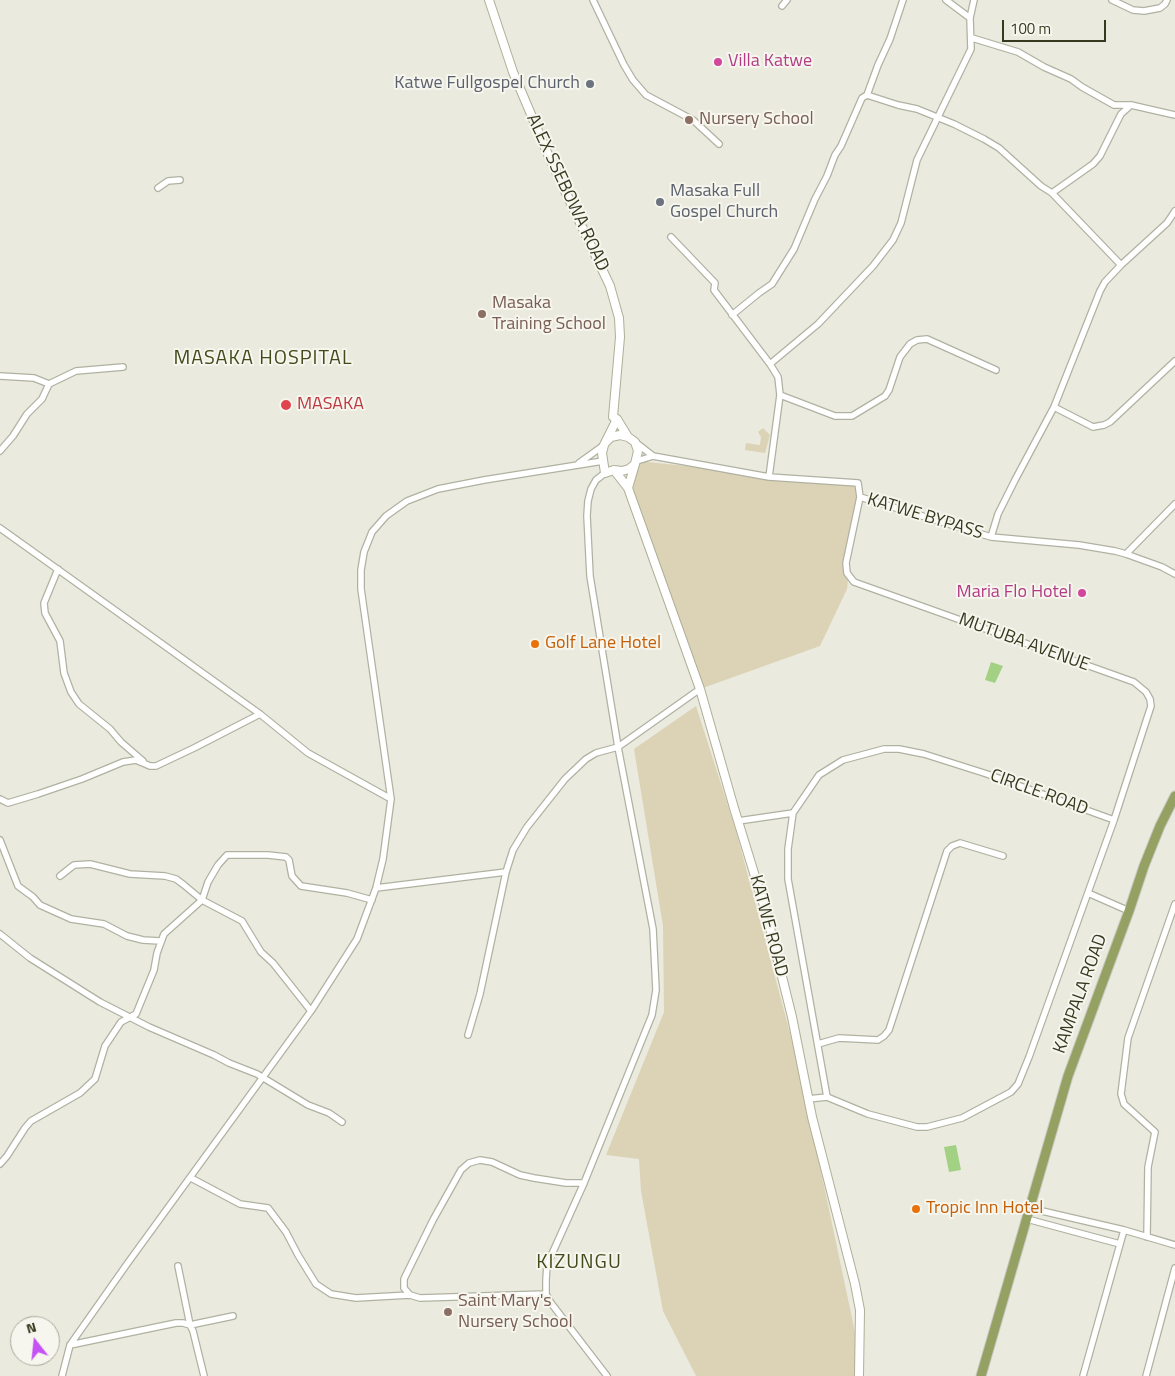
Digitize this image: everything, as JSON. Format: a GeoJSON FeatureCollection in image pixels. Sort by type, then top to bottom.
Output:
{"type":"FeatureCollection","features":[{"type":"Feature","properties":{"kind":"main road","name":"KAMPALA ROAD"},"geometry":{"type":"LineString","coordinates":[[981,1376],[1068,1076],[1144,866],[1160,826],[1175,796]]}},
{"type":"Feature","properties":{"kind":"street","name":"ALEX SSEBOWA ROAD"},"geometry":{"type":"LineString","coordinates":[[489,0],[513,72],[550,159],[610,286],[619,318],[620,337],[613,417],[617,419]]}},
{"type":"Feature","properties":{"kind":"street"},"geometry":{"type":"LineString","coordinates":[[593,0],[624,65],[646,95],[693,120],[719,144]]}},
{"type":"Feature","properties":{"kind":"street"},"geometry":{"type":"LineString","coordinates":[[782,6],[787,0]]}},
{"type":"Feature","properties":{"kind":"street"},"geometry":{"type":"LineString","coordinates":[[732,315],[772,284],[794,249],[827,176],[834,155],[841,146],[862,98],[867,95],[890,39],[903,0]]}},
{"type":"Feature","properties":{"kind":"street"},"geometry":{"type":"LineString","coordinates":[[946,0],[970,18]]}},
{"type":"Feature","properties":{"kind":"street"},"geometry":{"type":"LineString","coordinates":[[770,364],[818,324],[873,266],[901,224],[917,160],[971,49],[970,18],[974,0]]}},
{"type":"Feature","properties":{"kind":"street"},"geometry":{"type":"LineString","coordinates":[[1112,0],[1133,10],[1144,11],[1160,8],[1167,0]]}},
{"type":"Feature","properties":{"kind":"street"},"geometry":{"type":"LineString","coordinates":[[972,38],[1018,52],[1044,67],[1071,79],[1114,105],[1120,114]]}},
{"type":"Feature","properties":{"kind":"street"},"geometry":{"type":"LineString","coordinates":[[867,95],[937,116],[999,148],[1041,186],[1052,193],[1121,265]]}},
{"type":"Feature","properties":{"kind":"street"},"geometry":{"type":"LineString","coordinates":[[1114,105],[1131,105],[1175,115]]}},
{"type":"Feature","properties":{"kind":"street"},"geometry":{"type":"LineString","coordinates":[[1052,193],[1093,164],[1100,156],[1120,114],[1131,105]]}},
{"type":"Feature","properties":{"kind":"street"},"geometry":{"type":"LineString","coordinates":[[933,127],[948,121]]}},
{"type":"Feature","properties":{"kind":"street"},"geometry":{"type":"LineString","coordinates":[[158,188],[168,180],[180,180]]}},
{"type":"Feature","properties":{"kind":"street"},"geometry":{"type":"LineString","coordinates":[[991,538],[998,514],[1054,407],[1105,282],[1167,223],[1175,211]]}},
{"type":"Feature","properties":{"kind":"street"},"geometry":{"type":"LineString","coordinates":[[671,238],[715,283],[714,290],[778,377],[780,395],[769,477]]}},
{"type":"Feature","properties":{"kind":"street"},"geometry":{"type":"LineString","coordinates":[[780,395],[836,416],[852,416],[885,396],[889,390],[900,357],[910,344],[917,340],[927,339],[996,370]]}},
{"type":"Feature","properties":{"kind":"street"},"geometry":{"type":"LineString","coordinates":[[1054,407],[1087,425],[1098,427],[1104,425],[1110,422],[1175,361]]}},
{"type":"Feature","properties":{"kind":"street"},"geometry":{"type":"LineString","coordinates":[[0,451],[13,436],[27,414],[42,399],[49,384],[76,371],[123,367]]}},
{"type":"Feature","properties":{"kind":"street"},"geometry":{"type":"LineString","coordinates":[[0,376],[34,378],[49,384]]}},
{"type":"Feature","properties":{"kind":"street"},"geometry":{"type":"LineString","coordinates":[[605,472],[602,453],[604,444],[617,419],[638,451],[628,488]]}},
{"type":"Feature","properties":{"kind":"street"},"geometry":{"type":"LineString","coordinates":[[578,464],[611,437],[620,435],[631,439]]}},
{"type":"Feature","properties":{"kind":"street","name":"KATWE BYPASS"},"geometry":{"type":"LineString","coordinates":[[631,439],[653,456],[769,477],[858,483],[860,498],[991,538],[1079,545],[1126,554],[1162,567],[1175,574]]}},
{"type":"Feature","properties":{"kind":"street","name":"KATWE BYPASS"},"geometry":{"type":"LineString","coordinates":[[636,462],[653,456]]}},
{"type":"Feature","properties":{"kind":"street"},"geometry":{"type":"LineString","coordinates":[[62,1376],[70,1345],[311,1011],[357,939],[372,900],[383,860],[391,799],[361,589],[361,570],[364,552],[372,532],[386,516],[407,501],[438,489],[603,461]]}},
{"type":"Feature","properties":{"kind":"street"},"geometry":{"type":"LineString","coordinates":[[607,1376],[546,1294],[547,1265],[584,1183],[652,1014],[656,990],[653,929],[618,747],[590,576],[587,539],[587,516],[591,489],[596,480],[605,472],[629,469],[636,462]]}},
{"type":"Feature","properties":{"kind":"street","name":"KATWE ROAD"},"geometry":{"type":"LineString","coordinates":[[614,470],[628,488],[700,689],[766,912],[792,1017],[826,1175],[855,1284],[860,1310],[859,1376]]}},
{"type":"Feature","properties":{"kind":"street","name":"MUTUBA AVENUE"},"geometry":{"type":"LineString","coordinates":[[860,498],[846,563],[847,573],[854,582],[1134,682],[1146,692],[1151,706],[1114,820]]}},
{"type":"Feature","properties":{"kind":"street"},"geometry":{"type":"LineString","coordinates":[[1126,554],[1175,504]]}},
{"type":"Feature","properties":{"kind":"street"},"geometry":{"type":"LineString","coordinates":[[0,528],[260,714],[308,753],[391,799]]}},
{"type":"Feature","properties":{"kind":"street"},"geometry":{"type":"LineString","coordinates":[[58,569],[44,603],[45,613],[60,641],[64,673],[71,692],[79,704],[110,729],[121,742],[147,764]]}},
{"type":"Feature","properties":{"kind":"street"},"geometry":{"type":"LineString","coordinates":[[468,1035],[480,994],[506,872],[513,850],[527,827],[565,779],[591,756],[618,747],[700,689]]}},
{"type":"Feature","properties":{"kind":"street"},"geometry":{"type":"LineString","coordinates":[[0,799],[8,803],[38,794],[123,762],[136,760],[156,766],[260,714]]}},
{"type":"Feature","properties":{"kind":"street","name":"CIRCLE ROAD"},"geometry":{"type":"LineString","coordinates":[[827,1097],[788,879],[788,849],[793,813],[819,775],[843,760],[884,749],[899,749],[924,754],[978,771],[1114,820]]}},
{"type":"Feature","properties":{"kind":"street"},"geometry":{"type":"LineString","coordinates":[[738,821],[793,813]]}},
{"type":"Feature","properties":{"kind":"street"},"geometry":{"type":"LineString","coordinates":[[808,1098],[827,1097],[868,1114],[917,1127],[927,1127],[962,1118],[1011,1092],[1018,1084],[1029,1057],[1114,820]]}},
{"type":"Feature","properties":{"kind":"street"},"geometry":{"type":"LineString","coordinates":[[0,840],[18,886],[40,905],[71,919],[104,924],[127,936],[143,940],[160,940]]}},
{"type":"Feature","properties":{"kind":"street"},"geometry":{"type":"LineString","coordinates":[[818,1044],[839,1038],[878,1040],[884,1036],[888,1030],[947,851],[952,846],[960,843],[1003,856]]}},
{"type":"Feature","properties":{"kind":"street"},"geometry":{"type":"LineString","coordinates":[[0,1164],[25,1128],[89,1086],[95,1079],[105,1046],[121,1022],[136,1014],[154,970],[160,940],[172,926],[202,900],[208,882],[218,865],[227,855],[286,857],[289,860],[292,876],[301,886],[347,893],[372,900]]}},
{"type":"Feature","properties":{"kind":"street"},"geometry":{"type":"LineString","coordinates":[[60,876],[74,865],[90,864],[130,874],[165,876],[176,880],[202,900],[242,921],[261,952],[311,1011]]}},
{"type":"Feature","properties":{"kind":"street"},"geometry":{"type":"LineString","coordinates":[[376,888],[506,872]]}},
{"type":"Feature","properties":{"kind":"street"},"geometry":{"type":"LineString","coordinates":[[192,893],[194,906]]}},
{"type":"Feature","properties":{"kind":"street"},"geometry":{"type":"LineString","coordinates":[[1088,893],[1129,911]]}},
{"type":"Feature","properties":{"kind":"street"},"geometry":{"type":"LineString","coordinates":[[1147,1237],[1148,1167],[1155,1132],[1124,1104],[1121,1094],[1128,1038],[1175,904]]}},
{"type":"Feature","properties":{"kind":"street"},"geometry":{"type":"LineString","coordinates":[[0,934],[36,962],[100,1002],[130,1018],[257,1074],[308,1105],[328,1113],[342,1122]]}},
{"type":"Feature","properties":{"kind":"street"},"geometry":{"type":"LineString","coordinates":[[410,1295],[404,1288],[404,1279],[461,1170],[469,1162],[480,1160],[492,1162],[520,1175],[566,1183],[584,1183]]}},
{"type":"Feature","properties":{"kind":"street"},"geometry":{"type":"LineString","coordinates":[[191,1178],[240,1204],[268,1208],[286,1232],[316,1284],[331,1294],[356,1298],[410,1295],[420,1298],[546,1294]]}},
{"type":"Feature","properties":{"kind":"street"},"geometry":{"type":"LineString","coordinates":[[1029,1208],[1124,1230],[1175,1245]]}},
{"type":"Feature","properties":{"kind":"street"},"geometry":{"type":"LineString","coordinates":[[1027,1219],[1120,1244]]}},
{"type":"Feature","properties":{"kind":"street"},"geometry":{"type":"LineString","coordinates":[[1083,1376],[1124,1230]]}},
{"type":"Feature","properties":{"kind":"street"},"geometry":{"type":"LineString","coordinates":[[178,1266],[190,1325],[204,1376]]}},
{"type":"Feature","properties":{"kind":"street"},"geometry":{"type":"LineString","coordinates":[[1146,1376],[1175,1268]]}},
{"type":"Feature","properties":{"kind":"street"},"geometry":{"type":"LineString","coordinates":[[70,1345],[176,1323],[190,1325],[233,1316]]}},
{"type":"Feature","properties":{"kind":"shaded area"},"geometry":{"type":"Polygon","coordinates":[[[763,428],[770,435],[765,453],[745,450],[746,443],[760,445],[761,437],[758,432],[763,428]]]}},
{"type":"Feature","properties":{"kind":"shaded area"},"geometry":{"type":"Polygon","coordinates":[[[637,461],[858,483],[847,589],[820,646],[700,689],[632,500],[637,461]]]}},
{"type":"Feature","properties":{"kind":"shaded area"},"geometry":{"type":"Polygon","coordinates":[[[991,662],[1003,666],[995,683],[985,680],[991,662]]]}},
{"type":"Feature","properties":{"kind":"shaded area"},"geometry":{"type":"Polygon","coordinates":[[[696,706],[736,831],[798,1063],[859,1351],[858,1376],[696,1376],[663,1311],[641,1191],[639,1159],[606,1155],[664,1012],[663,926],[634,749],[696,706]]]}},
{"type":"Feature","properties":{"kind":"shaded area"},"geometry":{"type":"Polygon","coordinates":[[[956,1145],[961,1170],[949,1172],[944,1147],[956,1145]]]}},
{"type":"Feature","properties":{"kind":"place","name":"Villa Katwe"},"geometry":{"type":"Point","coordinates":[718,62]}},
{"type":"Feature","properties":{"kind":"place","name":"Katwe Fullgospel Church"},"geometry":{"type":"Point","coordinates":[590,84]}},
{"type":"Feature","properties":{"kind":"place","name":"Nursery School"},"geometry":{"type":"Point","coordinates":[689,120]}},
{"type":"Feature","properties":{"kind":"place","name":"Masaka Full Gospel Church"},"geometry":{"type":"Point","coordinates":[660,202]}},
{"type":"Feature","properties":{"kind":"place","name":"Masaka Training School"},"geometry":{"type":"Point","coordinates":[482,314]}},
{"type":"Feature","properties":{"kind":"place","name":"MASAKA"},"geometry":{"type":"Point","coordinates":[286,405]}},
{"type":"Feature","properties":{"kind":"place","name":"Maria Flo Hotel"},"geometry":{"type":"Point","coordinates":[1082,593]}},
{"type":"Feature","properties":{"kind":"place","name":"Golf Lane Hotel"},"geometry":{"type":"Point","coordinates":[535,644]}},
{"type":"Feature","properties":{"kind":"place","name":"Tropic Inn Hotel"},"geometry":{"type":"Point","coordinates":[916,1209]}},
{"type":"Feature","properties":{"kind":"place","name":"Saint Mary's Nursery School"},"geometry":{"type":"Point","coordinates":[448,1312]}},
{"type":"Feature","properties":{"kind":"district","name":"MASAKA HOSPITAL"},"geometry":{"type":"Point","coordinates":[263,359]}},
{"type":"Feature","properties":{"kind":"district","name":"KIZUNGU"},"geometry":{"type":"Point","coordinates":[579,1263]}}]}
